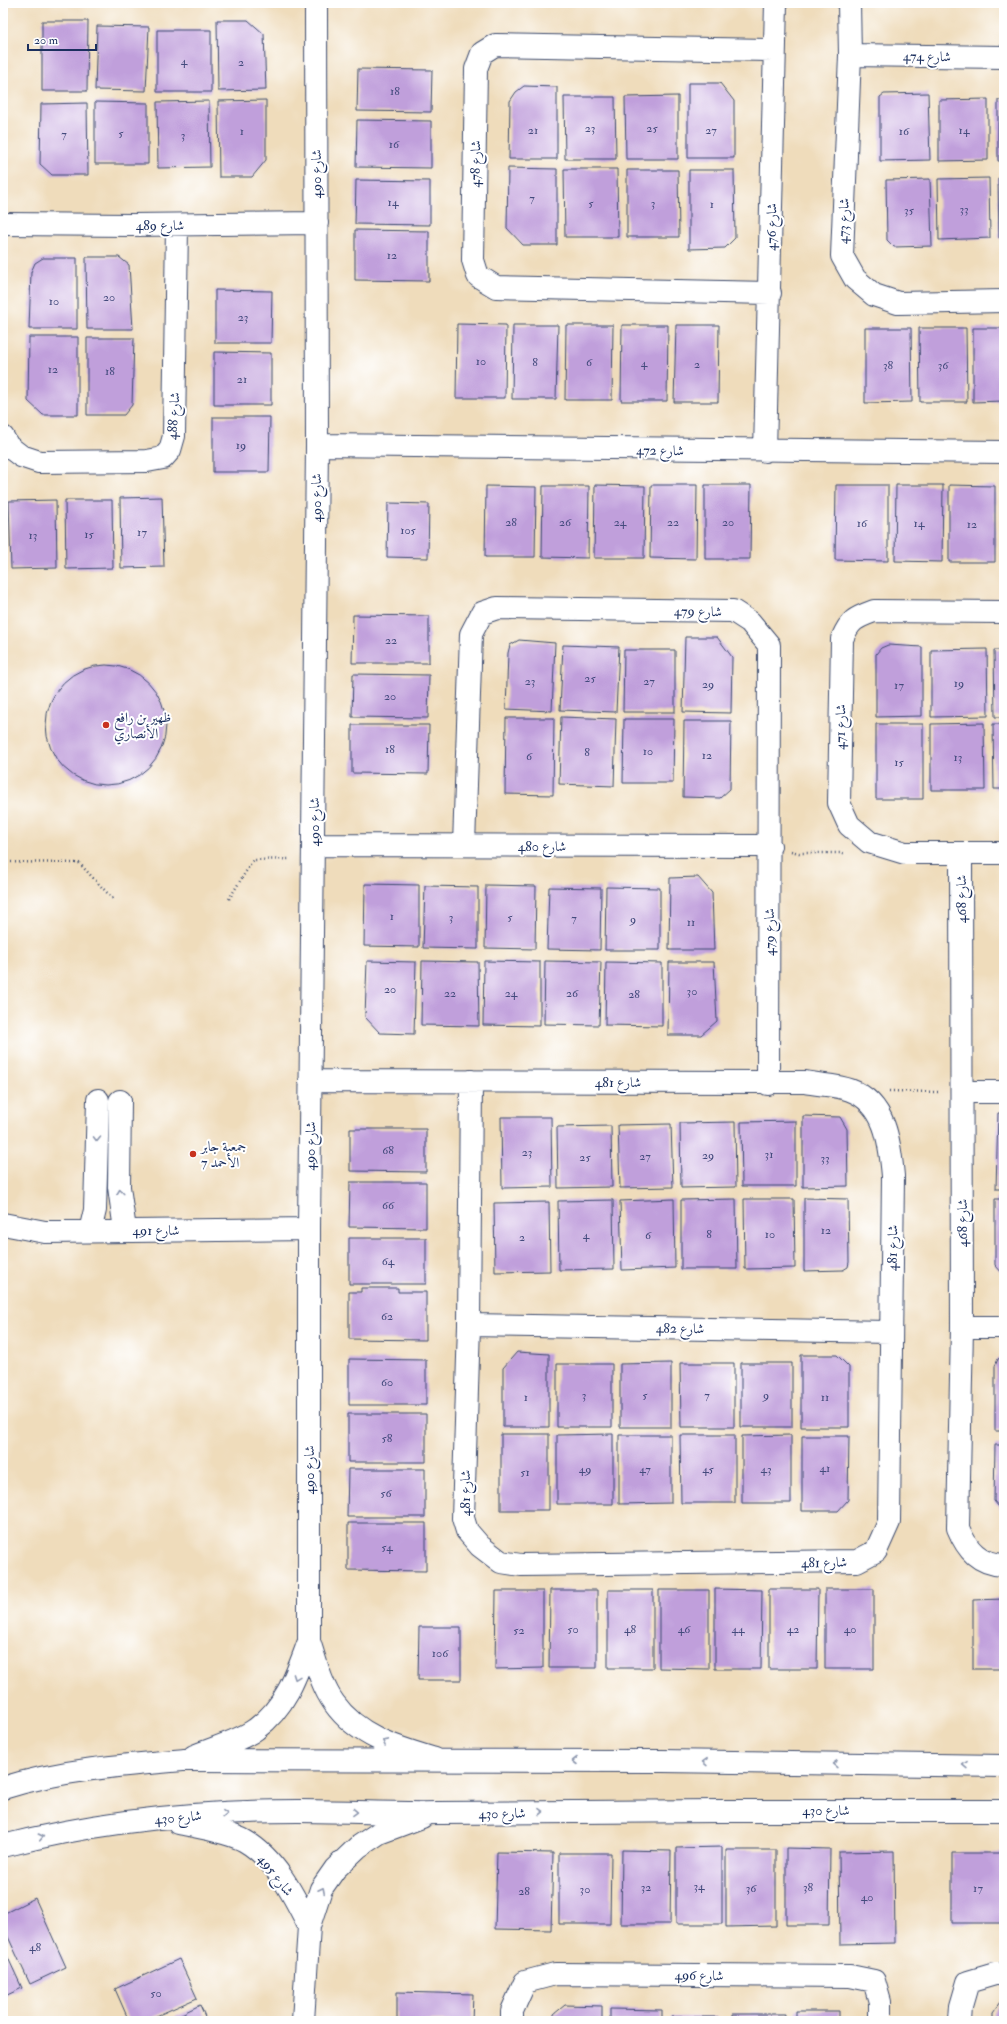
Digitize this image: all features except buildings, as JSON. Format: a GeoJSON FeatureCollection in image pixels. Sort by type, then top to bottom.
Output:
{"type":"FeatureCollection","features":[{"type":"Feature","properties":{"kind":"street","name":"شارع 490"},"geometry":{"type":"LineString","coordinates":[[316,3],[317,446],[309,1229],[309,1641],[320,1676],[334,1704],[357,1727],[389,1745],[435,1760]]}},
{"type":"Feature","properties":{"kind":"street","name":"شارع 476"},"geometry":{"type":"LineString","coordinates":[[765,451],[776,3]]}},
{"type":"Feature","properties":{"kind":"street","name":"شارع 473"},"geometry":{"type":"LineString","coordinates":[[849,3],[850,55],[842,256],[855,280],[874,295],[898,303],[1004,301]]}},
{"type":"Feature","properties":{"kind":"street","name":"شارع 478"},"geometry":{"type":"LineString","coordinates":[[770,293],[496,287],[478,276],[474,260],[476,69],[482,52],[495,45],[774,50]]}},
{"type":"Feature","properties":{"kind":"street","name":"شارع 474"},"geometry":{"type":"LineString","coordinates":[[850,55],[1004,58]]}},
{"type":"Feature","properties":{"kind":"street","name":"شارع 489"},"geometry":{"type":"LineString","coordinates":[[3,224],[317,224]]}},
{"type":"Feature","properties":{"kind":"street","name":"شارع 488"},"geometry":{"type":"LineString","coordinates":[[3,437],[8,446],[21,456],[39,462],[147,461],[163,458],[170,450],[174,436],[177,225]]}},
{"type":"Feature","properties":{"kind":"street","name":"شارع 472"},"geometry":{"type":"LineString","coordinates":[[317,446],[1004,452]]}},
{"type":"Feature","properties":{"kind":"street","name":"شارع 479"},"geometry":{"type":"LineString","coordinates":[[464,846],[471,634],[482,613],[497,608],[733,611],[750,622],[769,645],[770,846],[768,1084]]}},
{"type":"Feature","properties":{"kind":"street","name":"شارع 471"},"geometry":{"type":"LineString","coordinates":[[1004,612],[874,611],[855,618],[847,628],[842,639],[839,803],[849,825],[869,842],[906,853],[1004,853]]}},
{"type":"Feature","properties":{"kind":"street","name":"شارع 480"},"geometry":{"type":"LineString","coordinates":[[314,852],[464,846],[770,846]]}},
{"type":"Feature","properties":{"kind":"street","name":"شارع 468"},"geometry":{"type":"LineString","coordinates":[[961,854],[962,1327],[958,1528],[964,1545],[976,1556],[1004,1564]]}},
{"type":"Feature","properties":{"kind":"street","name":"شارع 481"},"geometry":{"type":"LineString","coordinates":[[310,1081],[471,1081],[768,1084],[805,1082],[851,1090],[875,1106],[890,1141],[893,1176],[889,1522],[876,1551],[857,1561],[521,1564],[501,1562],[480,1546],[467,1531],[463,1518],[469,1325],[471,1081]]}},
{"type":"Feature","properties":{"kind":"street"},"geometry":{"type":"LineString","coordinates":[[962,1092],[1004,1092]]}},
{"type":"Feature","properties":{"kind":"street"},"geometry":{"type":"LineString","coordinates":[[90,1231],[95,1210],[98,1100]]}},
{"type":"Feature","properties":{"kind":"street"},"geometry":{"type":"LineString","coordinates":[[120,1101],[119,1187],[125,1230]]}},
{"type":"Feature","properties":{"kind":"street","name":"شارع 491"},"geometry":{"type":"LineString","coordinates":[[3,1224],[45,1232],[309,1229]]}},
{"type":"Feature","properties":{"kind":"street","name":"شارع 482"},"geometry":{"type":"LineString","coordinates":[[469,1325],[891,1332]]}},
{"type":"Feature","properties":{"kind":"street"},"geometry":{"type":"LineString","coordinates":[[962,1327],[1004,1327]]}},
{"type":"Feature","properties":{"kind":"street","name":"شارع 490"},"geometry":{"type":"LineString","coordinates":[[184,1760],[256,1730],[277,1708],[292,1686],[309,1641]]}},
{"type":"Feature","properties":{"kind":"street"},"geometry":{"type":"LineString","coordinates":[[3,1788],[78,1771],[121,1765],[184,1760],[435,1760],[1004,1766]]}},
{"type":"Feature","properties":{"kind":"street","name":"شارع 430"},"geometry":{"type":"LineString","coordinates":[[3,1846],[83,1827],[161,1818],[296,1811],[431,1813],[735,1810],[1004,1811]]}},
{"type":"Feature","properties":{"kind":"street","name":"شارع 495"},"geometry":{"type":"LineString","coordinates":[[304,2021],[309,1926],[321,1890],[336,1869],[358,1847],[379,1833],[431,1813]]}},
{"type":"Feature","properties":{"kind":"street","name":"شارع 495"},"geometry":{"type":"LineString","coordinates":[[161,1818],[244,1840],[262,1854],[276,1870],[294,1896],[309,1926]]}},
{"type":"Feature","properties":{"kind":"street","name":"شارع 496"},"geometry":{"type":"LineString","coordinates":[[512,2021],[512,2011],[524,1982],[555,1974],[850,1976],[874,1981],[880,2002],[880,2021]]}},
{"type":"Feature","properties":{"kind":"street"},"geometry":{"type":"LineString","coordinates":[[960,2021],[961,2006],[968,1982],[995,1974],[1004,1974]]}},
{"type":"Feature","properties":{"kind":"path"},"geometry":{"type":"LineString","coordinates":[[770,846],[799,853],[852,853]]}},
{"type":"Feature","properties":{"kind":"path"},"geometry":{"type":"LineString","coordinates":[[229,899],[253,860],[314,852]]}},
{"type":"Feature","properties":{"kind":"path"},"geometry":{"type":"LineString","coordinates":[[3,862],[79,863],[114,900]]}},
{"type":"Feature","properties":{"kind":"path"},"geometry":{"type":"LineString","coordinates":[[864,1099],[878,1093],[892,1090],[962,1092]]}},
{"type":"Feature","properties":{"kind":"place","name":"ظهير بن رافع الأنصاري"},"geometry":{"type":"Point","coordinates":[106,725]}},
{"type":"Feature","properties":{"kind":"place","name":"جمعية جابر الأحمد 7"},"geometry":{"type":"Point","coordinates":[193,1154]}}]}
